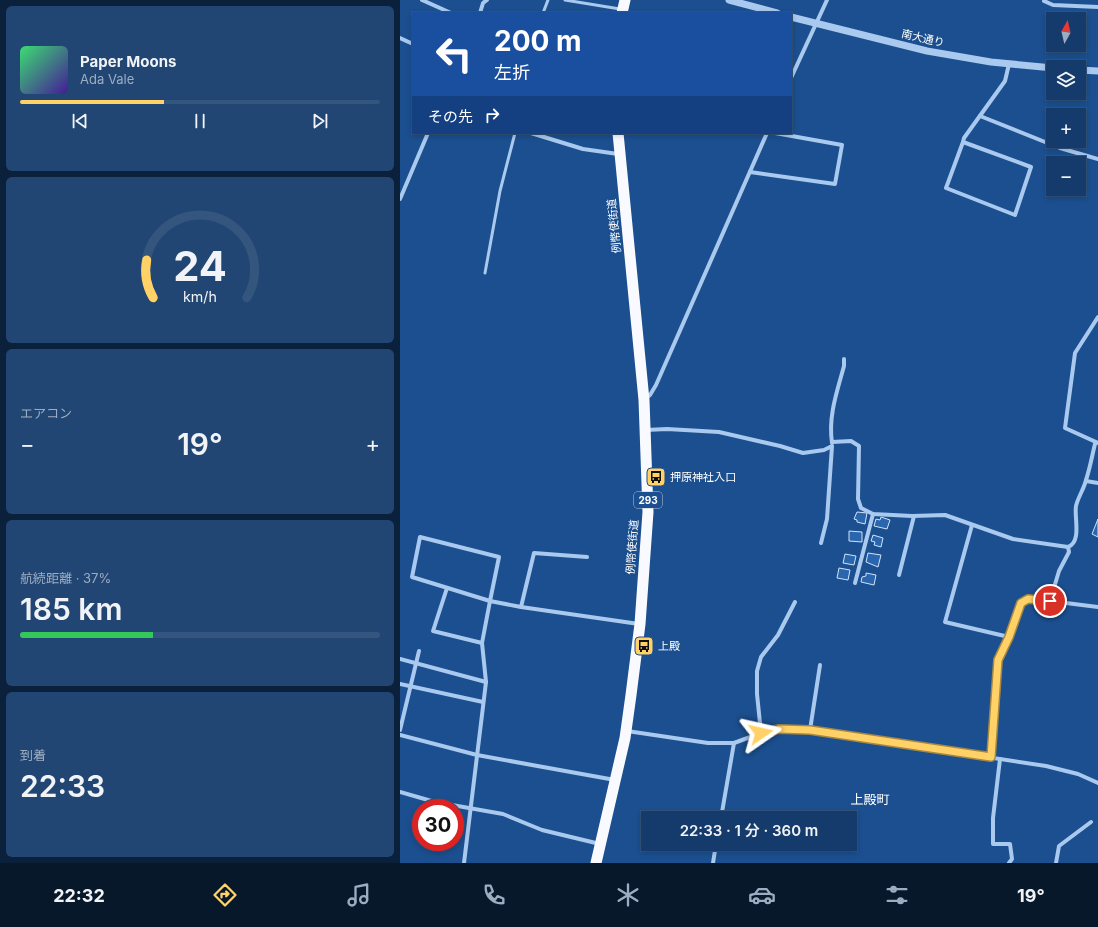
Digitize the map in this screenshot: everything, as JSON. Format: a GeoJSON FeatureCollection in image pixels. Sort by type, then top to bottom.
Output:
{"type":"FeatureCollection","features":[{"type":"Feature","properties":{"kind":"highway","name":"例幣使街道"},"geometry":{"type":"LineString","coordinates":[[596,863],[626,731],[640,624],[648,512],[644,400],[618,134]]}},
{"type":"Feature","properties":{"kind":"street"},"geometry":{"type":"LineString","coordinates":[[422,0],[449,12]]}},
{"type":"Feature","properties":{"kind":"street"},"geometry":{"type":"LineString","coordinates":[[480,12],[483,3],[486,0]]}},
{"type":"Feature","properties":{"kind":"street"},"geometry":{"type":"LineString","coordinates":[[729,0],[773,12]]}},
{"type":"Feature","properties":{"kind":"street"},"geometry":{"type":"LineString","coordinates":[[792,76],[827,0]]}},
{"type":"Feature","properties":{"kind":"street"},"geometry":{"type":"LineString","coordinates":[[1044,1],[1053,5],[1098,7]]}},
{"type":"Feature","properties":{"kind":"street","name":"南大通り"},"geometry":{"type":"LineString","coordinates":[[792,17],[927,51],[1009,64],[1046,67]]}},
{"type":"Feature","properties":{"kind":"street"},"geometry":{"type":"LineString","coordinates":[[400,38],[412,44]]}},
{"type":"Feature","properties":{"kind":"street"},"geometry":{"type":"LineString","coordinates":[[963,142],[1031,168],[1015,215],[946,188],[963,142],[1005,81],[1009,64]]}},
{"type":"Feature","properties":{"kind":"street"},"geometry":{"type":"LineString","coordinates":[[1086,70],[1098,71]]}},
{"type":"Feature","properties":{"kind":"street"},"geometry":{"type":"LineString","coordinates":[[980,116],[1060,148],[1098,158]]}},
{"type":"Feature","properties":{"kind":"street"},"geometry":{"type":"LineString","coordinates":[[400,199],[428,134]]}},
{"type":"Feature","properties":{"kind":"street"},"geometry":{"type":"LineString","coordinates":[[535,134],[583,149],[620,154]]}},
{"type":"Feature","properties":{"kind":"street"},"geometry":{"type":"LineString","coordinates":[[644,400],[650,395],[656,385],[767,134]]}},
{"type":"Feature","properties":{"kind":"street"},"geometry":{"type":"LineString","coordinates":[[750,172],[835,184],[842,145],[781,134]]}},
{"type":"Feature","properties":{"kind":"street"},"geometry":{"type":"LineString","coordinates":[[646,430],[667,429],[718,432],[780,446],[803,453],[824,450],[832,444],[851,441],[859,446],[858,502],[861,508],[873,514],[914,516],[945,515],[1014,539],[1068,547],[1073,544],[1075,539],[1076,507],[1086,481],[1097,443],[1065,428],[1075,353],[1098,317]]}},
{"type":"Feature","properties":{"kind":"street"},"geometry":{"type":"LineString","coordinates":[[821,543],[827,519],[832,444],[831,413],[844,366],[844,359]]}},
{"type":"Feature","properties":{"kind":"street"},"geometry":{"type":"LineString","coordinates":[[1086,481],[1098,484]]}},
{"type":"Feature","properties":{"kind":"street"},"geometry":{"type":"LineString","coordinates":[[855,583],[873,514]]}},
{"type":"Feature","properties":{"kind":"street"},"geometry":{"type":"LineString","coordinates":[[899,575],[914,516]]}},
{"type":"Feature","properties":{"kind":"street"},"geometry":{"type":"LineString","coordinates":[[972,525],[946,622],[1009,637]]}},
{"type":"Feature","properties":{"kind":"street"},"geometry":{"type":"LineString","coordinates":[[464,863],[486,682],[482,643],[490,601],[499,557],[420,537],[412,577],[490,601],[521,607],[640,624]]}},
{"type":"Feature","properties":{"kind":"street"},"geometry":{"type":"LineString","coordinates":[[1050,601],[1059,571],[1069,552],[1068,547]]}},
{"type":"Feature","properties":{"kind":"street"},"geometry":{"type":"LineString","coordinates":[[521,607],[534,552],[587,557]]}},
{"type":"Feature","properties":{"kind":"street"},"geometry":{"type":"LineString","coordinates":[[446,588],[433,631],[482,643]]}},
{"type":"Feature","properties":{"kind":"street"},"geometry":{"type":"LineString","coordinates":[[991,757],[998,660],[1009,637],[1021,603],[1028,599],[1098,607]]}},
{"type":"Feature","properties":{"kind":"street"},"geometry":{"type":"LineString","coordinates":[[761,733],[757,694],[757,671],[761,657],[778,635],[795,602]]}},
{"type":"Feature","properties":{"kind":"street"},"geometry":{"type":"LineString","coordinates":[[400,730],[418,651]]}},
{"type":"Feature","properties":{"kind":"street"},"geometry":{"type":"LineString","coordinates":[[400,659],[486,682]]}},
{"type":"Feature","properties":{"kind":"street"},"geometry":{"type":"LineString","coordinates":[[810,730],[820,665]]}},
{"type":"Feature","properties":{"kind":"street"},"geometry":{"type":"LineString","coordinates":[[400,684],[483,702]]}},
{"type":"Feature","properties":{"kind":"street"},"geometry":{"type":"LineString","coordinates":[[626,731],[708,743],[734,743],[761,733],[779,729],[810,730],[991,757],[1059,769],[1078,774],[1098,783]]}},
{"type":"Feature","properties":{"kind":"street"},"geometry":{"type":"LineString","coordinates":[[400,735],[477,756],[615,780]]}},
{"type":"Feature","properties":{"kind":"street"},"geometry":{"type":"LineString","coordinates":[[722,811],[734,743]]}},
{"type":"Feature","properties":{"kind":"street"},"geometry":{"type":"LineString","coordinates":[[1000,759],[993,818],[994,844],[1010,844],[1012,859],[1009,863]]}},
{"type":"Feature","properties":{"kind":"street"},"geometry":{"type":"LineString","coordinates":[[400,792],[435,802],[503,814],[542,830],[600,844]]}},
{"type":"Feature","properties":{"kind":"street"},"geometry":{"type":"LineString","coordinates":[[1056,863],[1059,846],[1091,822]]}},
{"type":"Feature","properties":{"kind":"street"},"geometry":{"type":"LineString","coordinates":[[713,863],[715,851]]}},
{"type":"Feature","properties":{"kind":"lane"},"geometry":{"type":"LineString","coordinates":[[543,12],[548,0]]}},
{"type":"Feature","properties":{"kind":"lane"},"geometry":{"type":"LineString","coordinates":[[564,0],[623,8]]}},
{"type":"Feature","properties":{"kind":"lane"},"geometry":{"type":"LineString","coordinates":[[485,273],[500,191],[515,134]]}},
{"type":"Feature","properties":{"kind":"building"},"geometry":{"type":"Polygon","coordinates":[[[857,512],[867,513],[865,524],[857,522],[857,520],[854,519],[857,512]]]}},
{"type":"Feature","properties":{"kind":"building"},"geometry":{"type":"Polygon","coordinates":[[[881,517],[890,520],[887,529],[874,526],[876,519],[880,520],[881,517]]]}},
{"type":"Feature","properties":{"kind":"building"},"geometry":{"type":"Polygon","coordinates":[[[1098,519],[1098,537],[1092,534],[1098,519]]]}},
{"type":"Feature","properties":{"kind":"building"},"geometry":{"type":"Polygon","coordinates":[[[849,531],[862,532],[862,542],[849,541],[849,531]]]}},
{"type":"Feature","properties":{"kind":"building"},"geometry":{"type":"Polygon","coordinates":[[[873,535],[883,538],[881,547],[874,545],[875,542],[871,541],[873,535]]]}},
{"type":"Feature","properties":{"kind":"building"},"geometry":{"type":"Polygon","coordinates":[[[868,553],[881,555],[878,567],[866,562],[868,553]]]}},
{"type":"Feature","properties":{"kind":"building"},"geometry":{"type":"Polygon","coordinates":[[[845,554],[856,556],[854,565],[843,563],[845,554]]]}},
{"type":"Feature","properties":{"kind":"building"},"geometry":{"type":"Polygon","coordinates":[[[839,568],[850,570],[848,580],[837,578],[839,568]]]}},
{"type":"Feature","properties":{"kind":"building"},"geometry":{"type":"Polygon","coordinates":[[[866,573],[876,575],[874,585],[861,582],[862,577],[866,576],[866,573]]]}},
{"type":"Feature","properties":{"kind":"place","name":"押原神社入口"},"geometry":{"type":"Point","coordinates":[656,477]}},
{"type":"Feature","properties":{"kind":"place","name":"上殿"},"geometry":{"type":"Point","coordinates":[644,646]}},
{"type":"Feature","properties":{"kind":"district","name":"上殿町"},"geometry":{"type":"Point","coordinates":[870,799]}},
{"type":"Feature","properties":{"kind":"route"},"geometry":{"type":"LineString","coordinates":[[761,733],[779,729],[810,730],[991,757],[998,660],[1009,637],[1021,603],[1028,599],[1050,601]]}}]}
